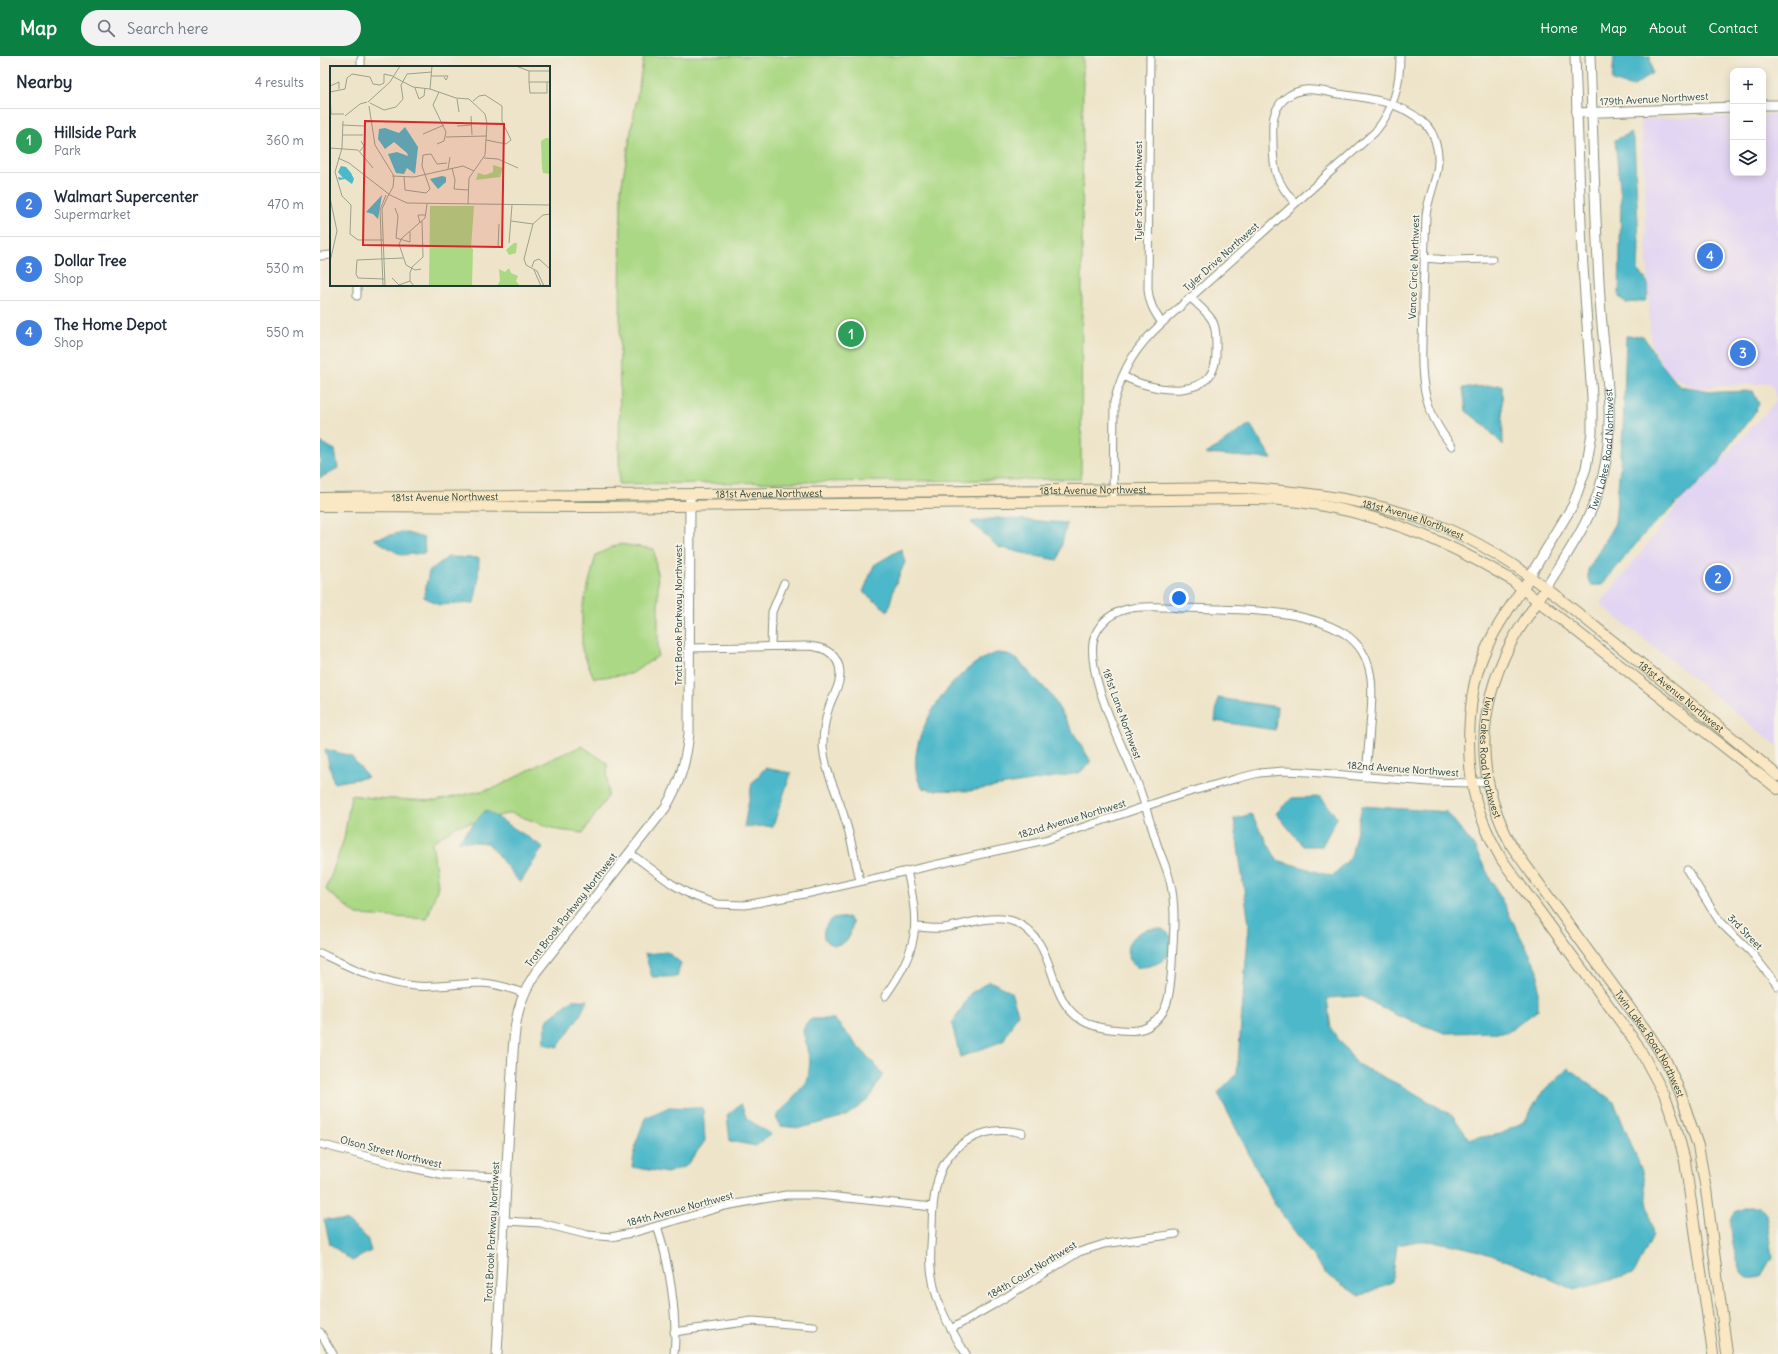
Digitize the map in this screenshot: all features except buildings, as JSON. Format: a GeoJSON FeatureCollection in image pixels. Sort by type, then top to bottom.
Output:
{"type":"FeatureCollection","features":[{"type":"Feature","properties":{"kind":"main road","name":"181st Avenue Northwest"},"geometry":{"type":"LineString","coordinates":[[320,498],[1246,488],[1293,491],[1366,502],[1439,525],[1494,553],[1530,576],[1642,664],[1778,776]]}},
{"type":"Feature","properties":{"kind":"main road","name":"181st Avenue Northwest"},"geometry":{"type":"LineString","coordinates":[[320,506],[595,507],[1246,498],[1292,501],[1331,508],[1388,523],[1433,539],[1475,559],[1522,588],[1778,789]]}},
{"type":"Feature","properties":{"kind":"main road","name":"Twin Lakes Road Northwest"},"geometry":{"type":"LineString","coordinates":[[1530,576],[1491,639],[1478,670],[1469,721],[1472,782],[1481,816],[1502,860],[1637,1044],[1664,1094],[1676,1127],[1685,1162],[1713,1354]]}},
{"type":"Feature","properties":{"kind":"main road","name":"Twin Lakes Road Northwest"},"geometry":{"type":"LineString","coordinates":[[1546,588],[1512,642],[1493,687],[1485,719],[1484,753],[1487,781],[1498,817],[1513,848],[1648,1033],[1666,1061],[1680,1092],[1693,1127],[1702,1166],[1727,1354]]}},
{"type":"Feature","properties":{"kind":"street","name":"Tyler Street Northwest"},"geometry":{"type":"LineString","coordinates":[[1150,56],[1148,289],[1152,310],[1162,323]]}},
{"type":"Feature","properties":{"kind":"street","name":"Tyler Drive Northwest"},"geometry":{"type":"LineString","coordinates":[[1113,500],[1114,402],[1123,376],[1136,350],[1162,323],[1375,132],[1393,105],[1399,79],[1400,56]]}},
{"type":"Feature","properties":{"kind":"street","name":"Twin Lakes Road Northwest"},"geometry":{"type":"LineString","coordinates":[[1530,576],[1573,505],[1586,468],[1592,433],[1592,397],[1582,252],[1575,56]]}},
{"type":"Feature","properties":{"kind":"street","name":"Twin Lakes Road Northwest"},"geometry":{"type":"LineString","coordinates":[[1546,588],[1579,535],[1592,510],[1603,477],[1609,441],[1609,404],[1600,299],[1590,56]]}},
{"type":"Feature","properties":{"kind":"street"},"geometry":{"type":"LineString","coordinates":[[361,59],[361,66]]}},
{"type":"Feature","properties":{"kind":"street","name":"Vance Circle Northwest"},"geometry":{"type":"LineString","coordinates":[[1295,203],[1281,186],[1273,163],[1273,123],[1274,114],[1282,101],[1297,91],[1315,90],[1378,100],[1393,105],[1416,116],[1424,122],[1431,131],[1438,147],[1439,157],[1437,174],[1429,197],[1426,215],[1421,370],[1423,383],[1433,418],[1439,430],[1452,446]]}},
{"type":"Feature","properties":{"kind":"street"},"geometry":{"type":"LineString","coordinates":[[1766,105],[1778,105]]}},
{"type":"Feature","properties":{"kind":"street","name":"179th Avenue Northwest"},"geometry":{"type":"LineString","coordinates":[[1576,114],[1730,107]]}},
{"type":"Feature","properties":{"kind":"street"},"geometry":{"type":"LineString","coordinates":[[320,256],[330,255]]}},
{"type":"Feature","properties":{"kind":"street"},"geometry":{"type":"LineString","coordinates":[[1424,258],[1449,260],[1492,259]]}},
{"type":"Feature","properties":{"kind":"street"},"geometry":{"type":"LineString","coordinates":[[357,286],[357,296]]}},
{"type":"Feature","properties":{"kind":"street"},"geometry":{"type":"LineString","coordinates":[[1123,376],[1155,388],[1180,389],[1195,386],[1211,375],[1216,360],[1215,326],[1212,320],[1191,298]]}},
{"type":"Feature","properties":{"kind":"street","name":"Trott Brook Parkway Northwest"},"geometry":{"type":"LineString","coordinates":[[498,1354],[515,1026],[523,993],[536,972],[665,808],[679,782],[684,767],[689,733],[688,648],[690,494]]}},
{"type":"Feature","properties":{"kind":"street"},"geometry":{"type":"LineString","coordinates":[[771,646],[772,612],[784,583]]}},
{"type":"Feature","properties":{"kind":"street","name":"181st Lane Northwest"},"geometry":{"type":"LineString","coordinates":[[1146,807],[1101,693],[1092,652],[1096,634],[1105,620],[1127,608],[1193,609],[1289,615],[1323,623],[1350,638],[1357,645],[1368,662],[1372,681],[1366,777]]}},
{"type":"Feature","properties":{"kind":"street"},"geometry":{"type":"LineString","coordinates":[[688,648],[771,646],[819,647],[831,654],[838,664],[840,672],[839,681],[829,707],[824,731],[824,758],[831,783],[845,818],[860,881]]}},
{"type":"Feature","properties":{"kind":"street","name":"182nd Avenue Northwest"},"geometry":{"type":"LineString","coordinates":[[630,852],[682,891],[704,901],[717,904],[744,905],[762,903],[1045,840],[1235,779],[1259,773],[1302,772],[1429,782],[1487,781]]}},
{"type":"Feature","properties":{"kind":"street"},"geometry":{"type":"LineString","coordinates":[[915,927],[940,928],[997,919],[1016,922],[1028,930],[1037,940],[1064,1003],[1074,1015],[1088,1024],[1103,1028],[1135,1030],[1149,1026],[1164,1010],[1169,995],[1175,908],[1169,879],[1146,807]]}},
{"type":"Feature","properties":{"kind":"street"},"geometry":{"type":"LineString","coordinates":[[885,996],[903,968],[914,940],[915,910],[907,870]]}},
{"type":"Feature","properties":{"kind":"street","name":"3rd Street"},"geometry":{"type":"LineString","coordinates":[[1687,870],[1720,922],[1751,952],[1778,986]]}},
{"type":"Feature","properties":{"kind":"street"},"geometry":{"type":"LineString","coordinates":[[320,953],[371,976],[403,985],[436,987],[482,983],[504,986],[523,993]]}},
{"type":"Feature","properties":{"kind":"street"},"geometry":{"type":"LineString","coordinates":[[966,1354],[951,1329],[938,1301],[932,1277],[930,1253],[932,1207],[937,1184],[942,1169],[962,1144],[979,1134],[988,1131],[1008,1130],[1022,1133]]}},
{"type":"Feature","properties":{"kind":"street","name":"Olson Street Northwest"},"geometry":{"type":"LineString","coordinates":[[320,1144],[403,1166],[444,1175],[507,1177]]}},
{"type":"Feature","properties":{"kind":"street","name":"184th Avenue Northwest"},"geometry":{"type":"LineString","coordinates":[[505,1221],[541,1223],[598,1237],[623,1235],[725,1206],[786,1195],[818,1195],[932,1207]]}},
{"type":"Feature","properties":{"kind":"street"},"geometry":{"type":"LineString","coordinates":[[657,1226],[665,1253],[670,1279],[674,1354]]}},
{"type":"Feature","properties":{"kind":"street","name":"184th Court Northwest"},"geometry":{"type":"LineString","coordinates":[[951,1329],[994,1305],[1079,1252],[1104,1244],[1176,1234]]}},
{"type":"Feature","properties":{"kind":"street"},"geometry":{"type":"LineString","coordinates":[[674,1332],[752,1321],[814,1326]]}},
{"type":"Feature","properties":{"kind":"street"},"geometry":{"type":"LineString","coordinates":[[320,1332],[333,1354]]}},
{"type":"Feature","properties":{"kind":"shaded area"},"geometry":{"type":"Polygon","coordinates":[[[1778,114],[1778,746],[1600,604],[1681,501],[1777,401],[1771,383],[1694,388],[1669,374],[1651,345],[1641,119],[1730,116],[1730,176],[1766,176],[1766,115],[1778,114]]]}},
{"type":"Feature","properties":{"kind":"green space"},"geometry":{"type":"Polygon","coordinates":[[[644,56],[1083,56],[1081,479],[619,484],[621,189],[644,56]]]}},
{"type":"Feature","properties":{"kind":"green space"},"geometry":{"type":"Polygon","coordinates":[[[619,544],[654,549],[658,582],[658,656],[631,674],[594,678],[582,650],[582,610],[596,555],[619,544]]]}},
{"type":"Feature","properties":{"kind":"green space"},"geometry":{"type":"Polygon","coordinates":[[[582,746],[607,763],[608,796],[583,833],[558,830],[511,813],[457,826],[432,842],[438,886],[427,919],[357,915],[326,890],[344,839],[351,795],[373,798],[435,801],[495,788],[542,763],[582,746]]]}},
{"type":"Feature","properties":{"kind":"water"},"geometry":{"type":"Polygon","coordinates":[[[1614,56],[1650,56],[1652,73],[1633,87],[1612,81],[1614,56]]]}},
{"type":"Feature","properties":{"kind":"water"},"geometry":{"type":"Polygon","coordinates":[[[1630,133],[1634,140],[1639,245],[1638,270],[1648,284],[1648,292],[1645,301],[1626,303],[1619,297],[1621,198],[1615,140],[1630,133]]]}},
{"type":"Feature","properties":{"kind":"water"},"geometry":{"type":"Polygon","coordinates":[[[1626,336],[1643,336],[1659,361],[1679,386],[1717,392],[1753,391],[1759,404],[1753,415],[1727,448],[1718,465],[1645,533],[1602,585],[1591,585],[1588,578],[1588,570],[1615,523],[1623,430],[1626,336]]]}},
{"type":"Feature","properties":{"kind":"water"},"geometry":{"type":"Polygon","coordinates":[[[1502,385],[1503,445],[1483,424],[1466,411],[1463,388],[1502,385]]]}},
{"type":"Feature","properties":{"kind":"water"},"geometry":{"type":"Polygon","coordinates":[[[1250,424],[1272,459],[1206,454],[1250,424]]]}},
{"type":"Feature","properties":{"kind":"water"},"geometry":{"type":"Polygon","coordinates":[[[320,442],[335,450],[338,468],[320,478],[320,442]]]}},
{"type":"Feature","properties":{"kind":"water"},"geometry":{"type":"Polygon","coordinates":[[[997,518],[1067,523],[1058,560],[998,547],[971,522],[997,518]]]}},
{"type":"Feature","properties":{"kind":"water"},"geometry":{"type":"Polygon","coordinates":[[[403,532],[424,538],[425,553],[401,555],[374,539],[403,532]]]}},
{"type":"Feature","properties":{"kind":"water"},"geometry":{"type":"Polygon","coordinates":[[[901,549],[905,562],[894,588],[888,611],[863,592],[874,565],[901,549]]]}},
{"type":"Feature","properties":{"kind":"water"},"geometry":{"type":"Polygon","coordinates":[[[448,557],[479,558],[478,583],[474,603],[439,605],[424,597],[429,571],[448,557]]]}},
{"type":"Feature","properties":{"kind":"water"},"geometry":{"type":"Polygon","coordinates":[[[997,653],[1007,654],[1018,660],[1051,695],[1090,760],[1090,764],[1079,773],[970,791],[931,790],[922,788],[916,770],[917,750],[923,729],[934,708],[948,689],[963,673],[980,660],[997,653]]]}},
{"type":"Feature","properties":{"kind":"water"},"geometry":{"type":"Polygon","coordinates":[[[1218,698],[1277,707],[1275,730],[1215,721],[1218,698]]]}},
{"type":"Feature","properties":{"kind":"water"},"geometry":{"type":"Polygon","coordinates":[[[325,749],[351,756],[368,777],[334,783],[325,749]]]}},
{"type":"Feature","properties":{"kind":"water"},"geometry":{"type":"Polygon","coordinates":[[[765,768],[791,773],[773,826],[744,827],[752,783],[765,768]]]}},
{"type":"Feature","properties":{"kind":"water"},"geometry":{"type":"Polygon","coordinates":[[[1321,797],[1337,818],[1322,846],[1303,846],[1276,813],[1292,798],[1321,797]]]}},
{"type":"Feature","properties":{"kind":"water"},"geometry":{"type":"Polygon","coordinates":[[[1362,806],[1447,812],[1473,845],[1538,970],[1538,1010],[1508,1032],[1445,1033],[1398,1016],[1361,996],[1327,998],[1331,1029],[1357,1064],[1406,1088],[1453,1116],[1469,1139],[1501,1134],[1525,1121],[1540,1095],[1568,1068],[1614,1102],[1642,1171],[1653,1235],[1634,1274],[1574,1290],[1503,1259],[1466,1248],[1420,1241],[1397,1245],[1392,1282],[1359,1296],[1325,1273],[1274,1203],[1218,1093],[1237,1073],[1249,924],[1234,819],[1251,814],[1277,860],[1332,876],[1351,857],[1362,806]]]}},
{"type":"Feature","properties":{"kind":"water"},"geometry":{"type":"Polygon","coordinates":[[[486,810],[543,847],[520,883],[488,843],[458,841],[486,810]]]}},
{"type":"Feature","properties":{"kind":"water"},"geometry":{"type":"Polygon","coordinates":[[[848,917],[853,923],[850,935],[844,942],[834,945],[825,940],[823,934],[831,919],[848,917]]]}},
{"type":"Feature","properties":{"kind":"water"},"geometry":{"type":"Polygon","coordinates":[[[1149,929],[1163,929],[1171,936],[1169,953],[1162,961],[1158,963],[1144,967],[1136,967],[1128,955],[1127,949],[1132,939],[1136,935],[1149,929]]]}},
{"type":"Feature","properties":{"kind":"water"},"geometry":{"type":"Polygon","coordinates":[[[667,952],[681,963],[677,977],[652,977],[645,954],[667,952]]]}},
{"type":"Feature","properties":{"kind":"water"},"geometry":{"type":"Polygon","coordinates":[[[990,981],[1011,992],[1018,1013],[1003,1041],[960,1057],[952,1024],[971,993],[990,981]]]}},
{"type":"Feature","properties":{"kind":"water"},"geometry":{"type":"Polygon","coordinates":[[[572,1000],[588,1000],[580,1015],[558,1047],[543,1044],[547,1020],[572,1000]]]}},
{"type":"Feature","properties":{"kind":"water"},"geometry":{"type":"Polygon","coordinates":[[[812,1019],[834,1019],[882,1073],[882,1076],[868,1100],[846,1116],[800,1128],[780,1126],[776,1117],[806,1083],[808,1078],[810,1062],[803,1031],[806,1023],[812,1019]]]}},
{"type":"Feature","properties":{"kind":"water"},"geometry":{"type":"Polygon","coordinates":[[[741,1104],[747,1119],[771,1134],[756,1146],[730,1141],[727,1115],[741,1104]]]}},
{"type":"Feature","properties":{"kind":"water"},"geometry":{"type":"Polygon","coordinates":[[[669,1107],[703,1108],[705,1141],[686,1166],[667,1173],[632,1167],[636,1143],[645,1118],[669,1107]]]}},
{"type":"Feature","properties":{"kind":"water"},"geometry":{"type":"Polygon","coordinates":[[[1748,1207],[1760,1207],[1766,1214],[1772,1257],[1761,1276],[1748,1277],[1745,1275],[1739,1265],[1734,1250],[1731,1221],[1735,1212],[1748,1207]]]}},
{"type":"Feature","properties":{"kind":"water"},"geometry":{"type":"Polygon","coordinates":[[[324,1219],[347,1221],[367,1238],[371,1251],[352,1261],[330,1244],[324,1219]]]}},
{"type":"Feature","properties":{"kind":"place","name":"The Home Depot"},"geometry":{"type":"Point","coordinates":[1710,256]}},
{"type":"Feature","properties":{"kind":"place","name":"Hillside Park"},"geometry":{"type":"Point","coordinates":[851,334]}},
{"type":"Feature","properties":{"kind":"place","name":"Dollar Tree"},"geometry":{"type":"Point","coordinates":[1743,353]}},
{"type":"Feature","properties":{"kind":"place","name":"Walmart Supercenter"},"geometry":{"type":"Point","coordinates":[1718,578]}}]}
